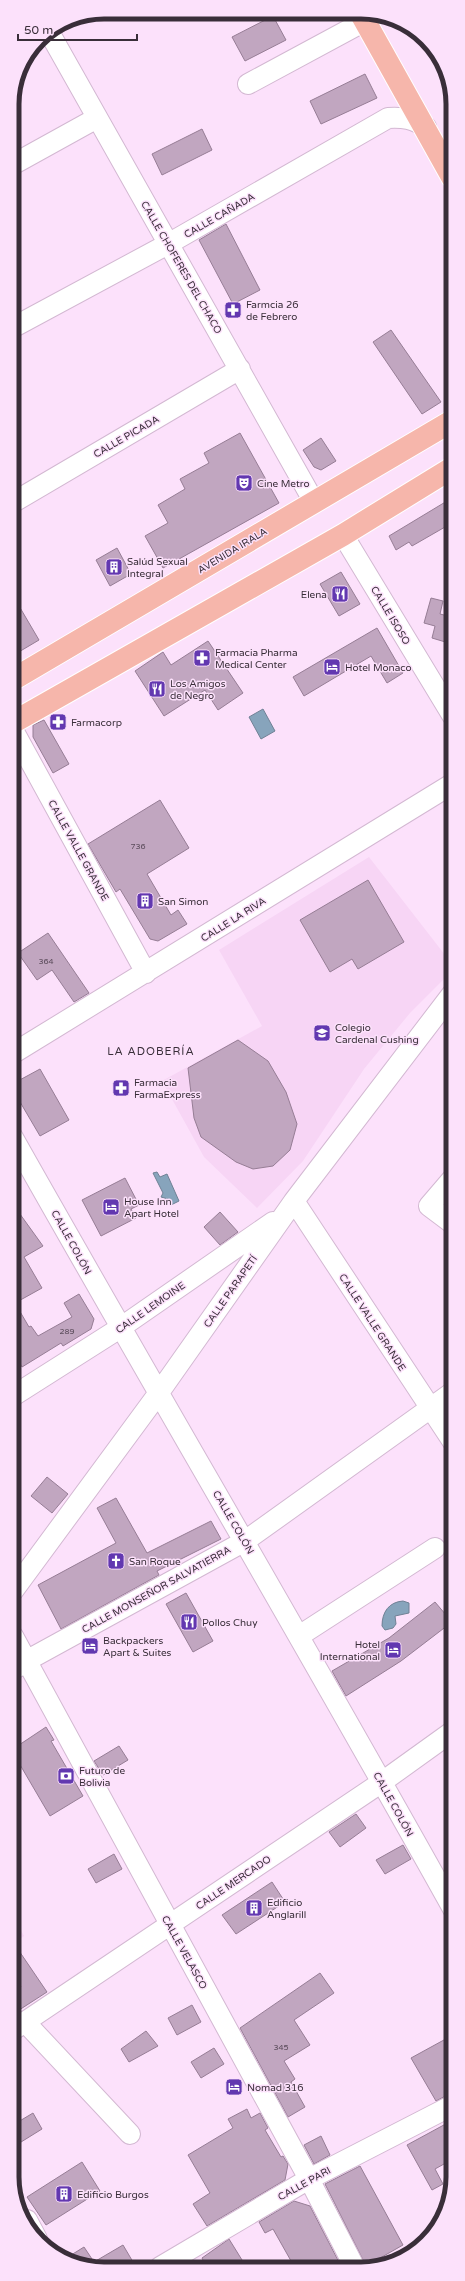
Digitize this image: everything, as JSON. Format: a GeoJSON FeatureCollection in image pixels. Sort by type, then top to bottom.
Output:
{"type":"FeatureCollection","features":[{"type":"Feature","properties":{"kind":"main road"},"geometry":{"type":"LineString","coordinates":[[364,19],[446,165]]}},
{"type":"Feature","properties":{"kind":"main road","name":"AVENIDA IRALA"},"geometry":{"type":"LineString","coordinates":[[19,676],[446,424]]}},
{"type":"Feature","properties":{"kind":"main road"},"geometry":{"type":"LineString","coordinates":[[19,719],[343,535],[446,472]]}},
{"type":"Feature","properties":{"kind":"street"},"geometry":{"type":"LineString","coordinates":[[248,84],[360,19]]}},
{"type":"Feature","properties":{"kind":"street","name":"CALLE CHOFERES DEL CHACO"},"geometry":{"type":"LineString","coordinates":[[52,37],[314,502]]}},
{"type":"Feature","properties":{"kind":"street","name":"CALLE CAÑADA"},"geometry":{"type":"LineString","coordinates":[[19,324],[168,244],[388,118],[403,117],[414,120],[426,128]]}},
{"type":"Feature","properties":{"kind":"street"},"geometry":{"type":"LineString","coordinates":[[19,161],[97,118]]}},
{"type":"Feature","properties":{"kind":"street","name":"CALLE PICADA"},"geometry":{"type":"LineString","coordinates":[[19,499],[240,370]]}},
{"type":"Feature","properties":{"kind":"street","name":"CALLE ISOSO"},"geometry":{"type":"LineString","coordinates":[[343,535],[446,705]]}},
{"type":"Feature","properties":{"kind":"street","name":"CALLE VALLE GRANDE"},"geometry":{"type":"LineString","coordinates":[[19,741],[146,973]]}},
{"type":"Feature","properties":{"kind":"street","name":"CALLE LA RIVA"},"geometry":{"type":"LineString","coordinates":[[19,1050],[446,788]]}},
{"type":"Feature","properties":{"kind":"street","name":"CALLE PARAPETÍ"},"geometry":{"type":"LineString","coordinates":[[19,1583],[158,1394],[289,1208],[446,1002]]}},
{"type":"Feature","properties":{"kind":"street","name":"CALLE COLÓN"},"geometry":{"type":"LineString","coordinates":[[19,1148],[120,1328],[245,1541],[446,1896]]}},
{"type":"Feature","properties":{"kind":"street"},"geometry":{"type":"LineString","coordinates":[[446,1185],[429,1206],[446,1219]]}},
{"type":"Feature","properties":{"kind":"street","name":"CALLE VALLE GRANDE"},"geometry":{"type":"LineString","coordinates":[[289,1208],[446,1432]]}},
{"type":"Feature","properties":{"kind":"street","name":"CALLE LEMOINE"},"geometry":{"type":"LineString","coordinates":[[19,1392],[120,1328],[289,1208]]}},
{"type":"Feature","properties":{"kind":"street","name":"CALLE MONSEÑOR SALVATIERRA"},"geometry":{"type":"LineString","coordinates":[[19,1665],[245,1541],[446,1397]]}},
{"type":"Feature","properties":{"kind":"street"},"geometry":{"type":"LineString","coordinates":[[299,1636],[435,1548]]}},
{"type":"Feature","properties":{"kind":"street","name":"CALLE VELASCO"},"geometry":{"type":"LineString","coordinates":[[19,1665],[170,1925],[309,2179],[352,2262]]}},
{"type":"Feature","properties":{"kind":"street","name":"CALLE MERCADO"},"geometry":{"type":"LineString","coordinates":[[19,2026],[382,1782],[446,1736]]}},
{"type":"Feature","properties":{"kind":"street"},"geometry":{"type":"LineString","coordinates":[[19,2026],[130,2134]]}},
{"type":"Feature","properties":{"kind":"street","name":"CALLE PARI"},"geometry":{"type":"LineString","coordinates":[[168,2262],[309,2179],[446,2109]]}},
{"type":"Feature","properties":{"kind":"shaded area","name":"Colegio Cardenal Cushing"},"geometry":{"type":"Polygon","coordinates":[[[369,857],[446,956],[446,977],[410,1013],[364,1069],[303,1161],[257,1208],[204,1157],[162,1081],[262,1026],[219,950],[369,857]]]}},
{"type":"Feature","properties":{"kind":"shaded area"},"geometry":{"type":"Polygon","coordinates":[[[19,1927],[24,1936],[19,1940],[19,1927]]]}},
{"type":"Feature","properties":{"kind":"shaded area"},"geometry":{"type":"Polygon","coordinates":[[[19,1951],[47,1992],[19,2010],[19,1951]]]}},
{"type":"Feature","properties":{"kind":"water"},"geometry":{"type":"Polygon","coordinates":[[[263,709],[275,731],[261,739],[249,717],[263,709]]]}},
{"type":"Feature","properties":{"kind":"water"},"geometry":{"type":"Polygon","coordinates":[[[157,1172],[160,1177],[167,1174],[179,1201],[171,1205],[168,1199],[161,1197],[163,1193],[153,1173],[157,1172]]]}},
{"type":"Feature","properties":{"kind":"water"},"geometry":{"type":"Polygon","coordinates":[[[403,1601],[409,1603],[409,1613],[395,1616],[396,1624],[393,1628],[385,1630],[382,1626],[382,1621],[385,1612],[394,1603],[403,1601]]]}},
{"type":"Feature","properties":{"kind":"building"},"geometry":{"type":"Polygon","coordinates":[[[267,19],[275,19],[286,40],[245,61],[232,37],[267,19]]]}},
{"type":"Feature","properties":{"kind":"building"},"geometry":{"type":"Polygon","coordinates":[[[365,74],[377,98],[321,124],[310,101],[365,74]]]}},
{"type":"Feature","properties":{"kind":"building"},"geometry":{"type":"Polygon","coordinates":[[[202,129],[212,150],[162,175],[152,154],[202,129]]]}},
{"type":"Feature","properties":{"kind":"building"},"geometry":{"type":"Polygon","coordinates":[[[226,224],[260,290],[233,304],[199,240],[226,224]]]}},
{"type":"Feature","properties":{"kind":"building"},"geometry":{"type":"Polygon","coordinates":[[[391,330],[441,402],[422,414],[373,342],[391,330]]]}},
{"type":"Feature","properties":{"kind":"building"},"geometry":{"type":"Polygon","coordinates":[[[240,433],[279,503],[163,568],[145,536],[168,523],[158,505],[185,489],[180,479],[209,463],[204,453],[240,433]]]}},
{"type":"Feature","properties":{"kind":"building"},"geometry":{"type":"Polygon","coordinates":[[[321,438],[336,461],[321,470],[314,467],[303,450],[321,438]]]}},
{"type":"Feature","properties":{"kind":"building"},"geometry":{"type":"Polygon","coordinates":[[[446,502],[446,526],[412,546],[409,542],[396,550],[389,536],[446,502]]]}},
{"type":"Feature","properties":{"kind":"building","name":"Salúd Sexual Integral"},"geometry":{"type":"Polygon","coordinates":[[[117,548],[131,574],[110,586],[96,560],[117,548]]]}},
{"type":"Feature","properties":{"kind":"building","name":"Elena"},"geometry":{"type":"Polygon","coordinates":[[[341,572],[360,604],[339,616],[320,584],[341,572]]]}},
{"type":"Feature","properties":{"kind":"building"},"geometry":{"type":"Polygon","coordinates":[[[431,598],[443,601],[440,614],[446,616],[446,642],[432,638],[435,626],[424,623],[431,598]]]}},
{"type":"Feature","properties":{"kind":"building"},"geometry":{"type":"Polygon","coordinates":[[[19,606],[39,640],[19,652],[19,606]]]}},
{"type":"Feature","properties":{"kind":"building","name":"Hotel Monaco"},"geometry":{"type":"Polygon","coordinates":[[[377,628],[403,673],[387,683],[371,656],[304,696],[293,677],[377,628]]]}},
{"type":"Feature","properties":{"kind":"building"},"geometry":{"type":"Polygon","coordinates":[[[208,641],[243,693],[218,710],[205,690],[164,716],[135,671],[163,652],[171,665],[208,641]]]}},
{"type":"Feature","properties":{"kind":"building"},"geometry":{"type":"Polygon","coordinates":[[[44,720],[69,764],[53,773],[33,737],[33,725],[44,720]]]}},
{"type":"Feature","properties":{"kind":"building"},"geometry":{"type":"Polygon","coordinates":[[[160,800],[189,848],[147,874],[171,915],[178,910],[187,924],[158,941],[150,939],[120,889],[116,892],[88,844],[160,800]]]}},
{"type":"Feature","properties":{"kind":"building"},"geometry":{"type":"Polygon","coordinates":[[[368,880],[404,942],[358,969],[352,959],[330,972],[300,920],[368,880]]]}},
{"type":"Feature","properties":{"kind":"building"},"geometry":{"type":"Polygon","coordinates":[[[48,933],[89,993],[74,1002],[52,970],[37,980],[19,952],[48,933]]]}},
{"type":"Feature","properties":{"kind":"building"},"geometry":{"type":"Polygon","coordinates":[[[238,1040],[268,1061],[286,1092],[297,1124],[290,1150],[273,1166],[253,1169],[236,1162],[201,1137],[194,1118],[188,1068],[238,1040]]]}},
{"type":"Feature","properties":{"kind":"building"},"geometry":{"type":"Polygon","coordinates":[[[40,1069],[69,1120],[40,1136],[19,1100],[19,1080],[40,1069]]]}},
{"type":"Feature","properties":{"kind":"building","name":"House Inn Apart Hotel"},"geometry":{"type":"Polygon","coordinates":[[[125,1178],[139,1205],[131,1209],[136,1218],[101,1236],[82,1200],[125,1178]]]}},
{"type":"Feature","properties":{"kind":"building"},"geometry":{"type":"Polygon","coordinates":[[[220,1212],[238,1232],[220,1245],[204,1227],[220,1212]]]}},
{"type":"Feature","properties":{"kind":"building"},"geometry":{"type":"Polygon","coordinates":[[[19,1213],[43,1246],[24,1257],[42,1288],[19,1301],[19,1213]]]}},
{"type":"Feature","properties":{"kind":"building"},"geometry":{"type":"Polygon","coordinates":[[[79,1294],[94,1319],[91,1329],[63,1346],[61,1343],[22,1367],[19,1362],[19,1310],[29,1327],[31,1326],[38,1336],[72,1317],[64,1303],[79,1294]]]}},
{"type":"Feature","properties":{"kind":"building"},"geometry":{"type":"Polygon","coordinates":[[[47,1477],[68,1494],[52,1513],[31,1496],[47,1477]]]}},
{"type":"Feature","properties":{"kind":"building","name":"San Roque"},"geometry":{"type":"Polygon","coordinates":[[[116,1498],[147,1553],[211,1521],[221,1539],[157,1571],[159,1575],[61,1629],[38,1585],[116,1543],[97,1508],[116,1498]]]}},
{"type":"Feature","properties":{"kind":"building","name":"Pollos Chuy"},"geometry":{"type":"Polygon","coordinates":[[[186,1593],[213,1641],[193,1652],[166,1604],[186,1593]]]}},
{"type":"Feature","properties":{"kind":"building","name":"Hotel International"},"geometry":{"type":"Polygon","coordinates":[[[435,1602],[446,1615],[446,1627],[401,1661],[346,1696],[332,1671],[389,1638],[435,1602]]]}},
{"type":"Feature","properties":{"kind":"building"},"geometry":{"type":"Polygon","coordinates":[[[46,1727],[54,1740],[51,1741],[83,1796],[50,1816],[19,1763],[19,1745],[46,1727]]]}},
{"type":"Feature","properties":{"kind":"building"},"geometry":{"type":"Polygon","coordinates":[[[119,1746],[128,1760],[103,1775],[94,1761],[119,1746]]]}},
{"type":"Feature","properties":{"kind":"building"},"geometry":{"type":"Polygon","coordinates":[[[356,1814],[366,1828],[340,1847],[329,1832],[356,1814]]]}},
{"type":"Feature","properties":{"kind":"building"},"geometry":{"type":"Polygon","coordinates":[[[403,1845],[411,1859],[385,1874],[376,1860],[403,1845]]]}},
{"type":"Feature","properties":{"kind":"building"},"geometry":{"type":"Polygon","coordinates":[[[114,1854],[122,1869],[96,1883],[88,1869],[114,1854]]]}},
{"type":"Feature","properties":{"kind":"building","name":"Edificio Anglarill"},"geometry":{"type":"Polygon","coordinates":[[[272,1882],[285,1902],[236,1934],[222,1915],[272,1882]]]}},
{"type":"Feature","properties":{"kind":"building"},"geometry":{"type":"Polygon","coordinates":[[[19,1951],[47,1992],[19,2010],[19,1988],[21,1987],[19,1983],[19,1951]]]}},
{"type":"Feature","properties":{"kind":"building"},"geometry":{"type":"Polygon","coordinates":[[[320,1973],[334,1993],[294,2020],[310,2045],[284,2061],[295,2079],[291,2082],[305,2107],[288,2117],[240,2028],[320,1973]]]}},
{"type":"Feature","properties":{"kind":"building"},"geometry":{"type":"Polygon","coordinates":[[[192,2005],[201,2022],[177,2035],[168,2018],[192,2005]]]}},
{"type":"Feature","properties":{"kind":"building"},"geometry":{"type":"Polygon","coordinates":[[[146,2031],[158,2046],[129,2062],[121,2049],[146,2031]]]}},
{"type":"Feature","properties":{"kind":"building"},"geometry":{"type":"Polygon","coordinates":[[[446,2039],[446,2096],[436,2101],[411,2058],[446,2039]]]}},
{"type":"Feature","properties":{"kind":"building"},"geometry":{"type":"Polygon","coordinates":[[[214,2048],[224,2064],[201,2078],[191,2062],[214,2048]]]}},
{"type":"Feature","properties":{"kind":"building"},"geometry":{"type":"Polygon","coordinates":[[[247,2109],[251,2118],[260,2113],[268,2128],[265,2130],[281,2157],[283,2156],[288,2164],[285,2180],[207,2226],[193,2204],[210,2193],[188,2155],[233,2128],[228,2119],[247,2109]]]}},
{"type":"Feature","properties":{"kind":"building"},"geometry":{"type":"Polygon","coordinates":[[[33,2113],[42,2129],[19,2143],[19,2121],[33,2113]]]}},
{"type":"Feature","properties":{"kind":"building"},"geometry":{"type":"Polygon","coordinates":[[[446,2124],[446,2163],[435,2169],[443,2184],[432,2190],[407,2145],[446,2124]]]}},
{"type":"Feature","properties":{"kind":"building"},"geometry":{"type":"Polygon","coordinates":[[[321,2136],[330,2155],[314,2164],[304,2145],[321,2136]]]}},
{"type":"Feature","properties":{"kind":"building","name":"Edificio Burgos"},"geometry":{"type":"Polygon","coordinates":[[[82,2162],[100,2191],[46,2225],[27,2197],[82,2162]]]}},
{"type":"Feature","properties":{"kind":"building"},"geometry":{"type":"Polygon","coordinates":[[[360,2166],[403,2245],[376,2260],[364,2262],[325,2184],[360,2166]]]}},
{"type":"Feature","properties":{"kind":"building"},"geometry":{"type":"Polygon","coordinates":[[[294,2201],[310,2206],[339,2262],[292,2262],[273,2229],[265,2233],[259,2222],[294,2201]]]}},
{"type":"Feature","properties":{"kind":"building"},"geometry":{"type":"Polygon","coordinates":[[[229,2239],[243,2262],[204,2262],[202,2258],[229,2239]]]}},
{"type":"Feature","properties":{"kind":"building"},"geometry":{"type":"Polygon","coordinates":[[[123,2245],[133,2262],[99,2262],[95,2261],[123,2245]]]}},
{"type":"Feature","properties":{"kind":"building"},"geometry":{"type":"Polygon","coordinates":[[[84,2247],[93,2261],[72,2255],[84,2247]]]}},
{"type":"Feature","properties":{"kind":"place","name":"Farmcia 26 de Febrero"},"geometry":{"type":"Point","coordinates":[233,310]}},
{"type":"Feature","properties":{"kind":"place","name":"Cine Metro"},"geometry":{"type":"Point","coordinates":[244,483]}},
{"type":"Feature","properties":{"kind":"place","name":"Salúd Sexual Integral"},"geometry":{"type":"Point","coordinates":[114,567]}},
{"type":"Feature","properties":{"kind":"place","name":"Elena"},"geometry":{"type":"Point","coordinates":[340,594]}},
{"type":"Feature","properties":{"kind":"place","name":"Farmacia Pharma Medical Center"},"geometry":{"type":"Point","coordinates":[202,658]}},
{"type":"Feature","properties":{"kind":"place","name":"Hotel Monaco"},"geometry":{"type":"Point","coordinates":[332,667]}},
{"type":"Feature","properties":{"kind":"place","name":"Los Amigos de Negro"},"geometry":{"type":"Point","coordinates":[157,689]}},
{"type":"Feature","properties":{"kind":"place","name":"Farmacorp"},"geometry":{"type":"Point","coordinates":[58,722]}},
{"type":"Feature","properties":{"kind":"place","name":"San Simon"},"geometry":{"type":"Point","coordinates":[145,901]}},
{"type":"Feature","properties":{"kind":"place","name":"Colegio Cardenal Cushing"},"geometry":{"type":"Point","coordinates":[322,1033]}},
{"type":"Feature","properties":{"kind":"place","name":"Farmacia FarmaExpress"},"geometry":{"type":"Point","coordinates":[121,1088]}},
{"type":"Feature","properties":{"kind":"place","name":"House Inn Apart Hotel"},"geometry":{"type":"Point","coordinates":[111,1207]}},
{"type":"Feature","properties":{"kind":"place","name":"San Roque"},"geometry":{"type":"Point","coordinates":[116,1561]}},
{"type":"Feature","properties":{"kind":"place","name":"Pollos Chuy"},"geometry":{"type":"Point","coordinates":[189,1622]}},
{"type":"Feature","properties":{"kind":"place","name":"Backpackers Apart & Suites"},"geometry":{"type":"Point","coordinates":[90,1646]}},
{"type":"Feature","properties":{"kind":"place","name":"Hotel International"},"geometry":{"type":"Point","coordinates":[393,1650]}},
{"type":"Feature","properties":{"kind":"place","name":"Futuro de Bolivia"},"geometry":{"type":"Point","coordinates":[66,1776]}},
{"type":"Feature","properties":{"kind":"place","name":"Edificio Anglarill"},"geometry":{"type":"Point","coordinates":[254,1908]}},
{"type":"Feature","properties":{"kind":"place","name":"Nomad 316"},"geometry":{"type":"Point","coordinates":[234,2087]}},
{"type":"Feature","properties":{"kind":"place","name":"Edificio Burgos"},"geometry":{"type":"Point","coordinates":[64,2194]}},
{"type":"Feature","properties":{"kind":"district","name":"LA ADOBERÍA"},"geometry":{"type":"Point","coordinates":[151,1051]}}]}
